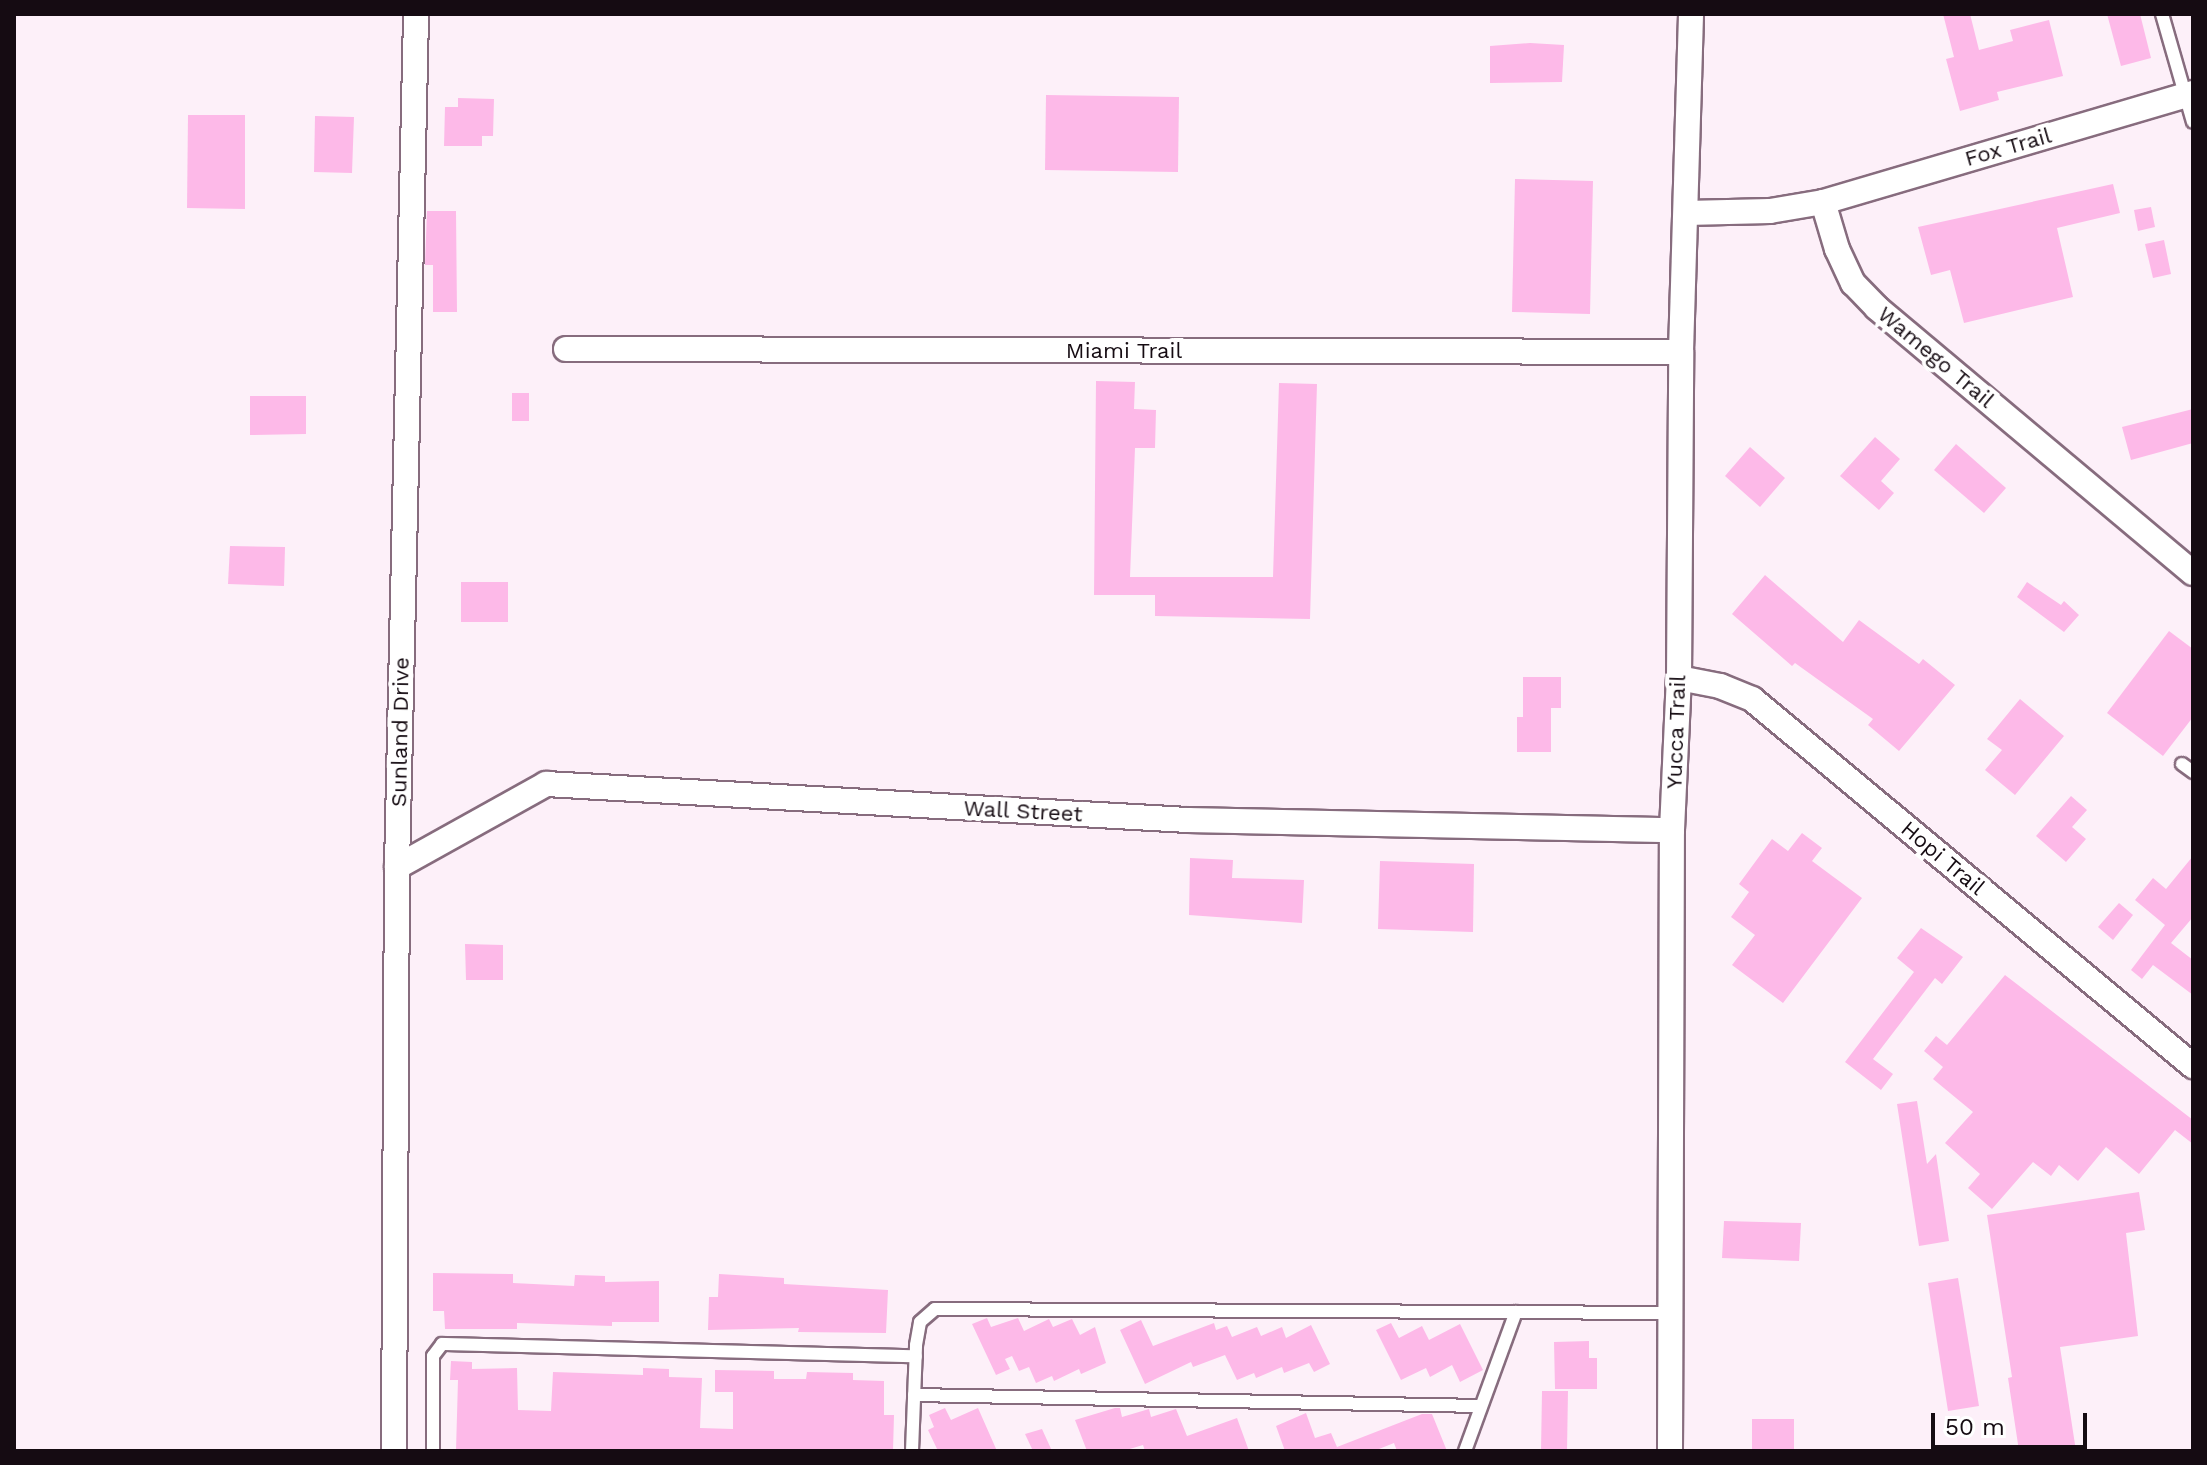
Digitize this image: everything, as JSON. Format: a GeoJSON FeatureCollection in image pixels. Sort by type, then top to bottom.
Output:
{"type":"FeatureCollection","features":[{"type":"Feature","properties":{"kind":"street","name":"Sunland Drive"},"geometry":{"type":"LineString","coordinates":[[394,1451],[397,867],[416,14]]}},
{"type":"Feature","properties":{"kind":"street","name":"Yucca Trail"},"geometry":{"type":"LineString","coordinates":[[1670,1451],[1672,830],[1679,678],[1681,352],[1691,14]]}},
{"type":"Feature","properties":{"kind":"street","name":"Fox Trail"},"geometry":{"type":"LineString","coordinates":[[1823,202],[2189,94]]}},
{"type":"Feature","properties":{"kind":"street"},"geometry":{"type":"LineString","coordinates":[[1686,213],[1770,211],[1823,202]]}},
{"type":"Feature","properties":{"kind":"street","name":"Wamego Trail"},"geometry":{"type":"LineString","coordinates":[[1823,202],[1837,249],[1853,283],[1877,308],[2193,573]]}},
{"type":"Feature","properties":{"kind":"street","name":"Miami Trail"},"geometry":{"type":"LineString","coordinates":[[566,349],[1681,352]]}},
{"type":"Feature","properties":{"kind":"street","name":"Hopi Trail"},"geometry":{"type":"LineString","coordinates":[[1679,678],[1720,686],[1752,699],[2193,1066]]}},
{"type":"Feature","properties":{"kind":"street","name":"Wall Street"},"geometry":{"type":"LineString","coordinates":[[397,867],[546,784],[1188,820],[1672,830]]}},
{"type":"Feature","properties":{"kind":"lane"},"geometry":{"type":"LineString","coordinates":[[2162,14],[2189,94],[2193,122]]}},
{"type":"Feature","properties":{"kind":"lane"},"geometry":{"type":"LineString","coordinates":[[2182,764],[2193,772]]}},
{"type":"Feature","properties":{"kind":"lane"},"geometry":{"type":"LineString","coordinates":[[912,1451],[920,1322],[935,1309],[1672,1313]]}},
{"type":"Feature","properties":{"kind":"lane"},"geometry":{"type":"LineString","coordinates":[[1465,1451],[1516,1312]]}},
{"type":"Feature","properties":{"kind":"lane"},"geometry":{"type":"LineString","coordinates":[[433,1451],[433,1356],[442,1344],[916,1356]]}},
{"type":"Feature","properties":{"kind":"lane"},"geometry":{"type":"LineString","coordinates":[[914,1395],[1481,1406]]}},
{"type":"Feature","properties":{"kind":"building"},"geometry":{"type":"Polygon","coordinates":[[[1943,14],[1970,14],[1979,50],[2013,41],[2010,30],[2049,20],[2063,76],[1997,92],[1999,100],[1960,111],[1946,59],[1954,57],[1943,14]]]}},
{"type":"Feature","properties":{"kind":"building"},"geometry":{"type":"Polygon","coordinates":[[[2107,14],[2140,14],[2151,58],[2121,66],[2107,14]]]}},
{"type":"Feature","properties":{"kind":"building"},"geometry":{"type":"Polygon","coordinates":[[[1530,43],[1564,45],[1562,82],[1490,83],[1490,46],[1530,43]]]}},
{"type":"Feature","properties":{"kind":"building"},"geometry":{"type":"Polygon","coordinates":[[[1046,95],[1179,97],[1178,172],[1045,170],[1046,95]]]}},
{"type":"Feature","properties":{"kind":"building"},"geometry":{"type":"Polygon","coordinates":[[[458,98],[494,99],[493,136],[482,136],[482,146],[444,146],[445,107],[458,107],[458,98]]]}},
{"type":"Feature","properties":{"kind":"building"},"geometry":{"type":"Polygon","coordinates":[[[188,115],[245,115],[245,209],[187,208],[188,115]]]}},
{"type":"Feature","properties":{"kind":"building"},"geometry":{"type":"Polygon","coordinates":[[[315,116],[354,117],[352,173],[314,172],[315,116]]]}},
{"type":"Feature","properties":{"kind":"building"},"geometry":{"type":"Polygon","coordinates":[[[1515,179],[1593,181],[1590,314],[1512,312],[1515,179]]]}},
{"type":"Feature","properties":{"kind":"building"},"geometry":{"type":"Polygon","coordinates":[[[2113,184],[2120,213],[2057,228],[2073,297],[1964,323],[1950,270],[1931,275],[1918,227],[2113,184]]]}},
{"type":"Feature","properties":{"kind":"building"},"geometry":{"type":"Polygon","coordinates":[[[2151,207],[2155,227],[2138,231],[2134,210],[2151,207]]]}},
{"type":"Feature","properties":{"kind":"building"},"geometry":{"type":"Polygon","coordinates":[[[427,211],[456,211],[457,312],[433,312],[433,265],[425,265],[427,211]]]}},
{"type":"Feature","properties":{"kind":"building"},"geometry":{"type":"Polygon","coordinates":[[[2164,240],[2171,274],[2153,278],[2145,244],[2164,240]]]}},
{"type":"Feature","properties":{"kind":"building"},"geometry":{"type":"Polygon","coordinates":[[[1096,381],[1135,382],[1134,409],[1156,410],[1155,448],[1135,448],[1130,577],[1273,577],[1279,383],[1317,384],[1310,619],[1155,616],[1155,595],[1094,595],[1096,381]]]}},
{"type":"Feature","properties":{"kind":"building"},"geometry":{"type":"Polygon","coordinates":[[[512,393],[529,393],[529,421],[512,421],[512,393]]]}},
{"type":"Feature","properties":{"kind":"building"},"geometry":{"type":"Polygon","coordinates":[[[250,396],[306,396],[306,434],[250,435],[250,396]]]}},
{"type":"Feature","properties":{"kind":"building"},"geometry":{"type":"Polygon","coordinates":[[[2193,409],[2193,443],[2131,460],[2122,427],[2193,409]]]}},
{"type":"Feature","properties":{"kind":"building"},"geometry":{"type":"Polygon","coordinates":[[[1875,437],[1900,459],[1881,481],[1894,493],[1879,510],[1840,476],[1875,437]]]}},
{"type":"Feature","properties":{"kind":"building"},"geometry":{"type":"Polygon","coordinates":[[[1956,444],[2006,488],[1984,513],[1934,470],[1956,444]]]}},
{"type":"Feature","properties":{"kind":"building"},"geometry":{"type":"Polygon","coordinates":[[[1750,447],[1785,478],[1760,507],[1725,476],[1750,447]]]}},
{"type":"Feature","properties":{"kind":"building"},"geometry":{"type":"Polygon","coordinates":[[[230,546],[285,547],[284,586],[228,584],[230,546]]]}},
{"type":"Feature","properties":{"kind":"building"},"geometry":{"type":"Polygon","coordinates":[[[1765,575],[1843,642],[1859,620],[1919,664],[1923,659],[1955,685],[1899,751],[1868,725],[1873,719],[1795,663],[1792,666],[1732,614],[1765,575]]]}},
{"type":"Feature","properties":{"kind":"building"},"geometry":{"type":"Polygon","coordinates":[[[461,582],[508,582],[508,622],[461,622],[461,582]]]}},
{"type":"Feature","properties":{"kind":"building"},"geometry":{"type":"Polygon","coordinates":[[[2027,582],[2061,605],[2064,601],[2079,615],[2064,632],[2017,597],[2027,582]]]}},
{"type":"Feature","properties":{"kind":"building"},"geometry":{"type":"Polygon","coordinates":[[[2169,631],[2193,649],[2193,717],[2163,756],[2107,713],[2169,631]]]}},
{"type":"Feature","properties":{"kind":"building"},"geometry":{"type":"Polygon","coordinates":[[[1523,677],[1561,677],[1561,708],[1551,708],[1551,752],[1517,752],[1517,717],[1523,717],[1523,677]]]}},
{"type":"Feature","properties":{"kind":"building"},"geometry":{"type":"Polygon","coordinates":[[[2020,699],[2064,736],[2015,795],[1985,770],[2002,750],[1987,739],[2020,699]]]}},
{"type":"Feature","properties":{"kind":"building"},"geometry":{"type":"Polygon","coordinates":[[[2071,796],[2087,810],[2072,827],[2086,839],[2066,862],[2036,836],[2071,796]]]}},
{"type":"Feature","properties":{"kind":"building"},"geometry":{"type":"Polygon","coordinates":[[[1802,833],[1822,848],[1812,861],[1862,898],[1783,1003],[1732,965],[1755,935],[1731,917],[1749,892],[1739,884],[1772,839],[1788,851],[1802,833]]]}},
{"type":"Feature","properties":{"kind":"building"},"geometry":{"type":"Polygon","coordinates":[[[2193,856],[2193,917],[2171,943],[2193,960],[2193,995],[2153,965],[2142,979],[2131,970],[2165,925],[2135,900],[2153,878],[2166,889],[2193,856]]]}},
{"type":"Feature","properties":{"kind":"building"},"geometry":{"type":"Polygon","coordinates":[[[1190,858],[1233,860],[1232,878],[1304,880],[1302,923],[1189,915],[1190,858]]]}},
{"type":"Feature","properties":{"kind":"building"},"geometry":{"type":"Polygon","coordinates":[[[1380,861],[1474,864],[1473,932],[1378,929],[1380,861]]]}},
{"type":"Feature","properties":{"kind":"building"},"geometry":{"type":"Polygon","coordinates":[[[2119,903],[2133,915],[2113,940],[2098,927],[2119,903]]]}},
{"type":"Feature","properties":{"kind":"building"},"geometry":{"type":"Polygon","coordinates":[[[1921,928],[1963,957],[1942,984],[1935,978],[1873,1059],[1893,1074],[1881,1090],[1845,1062],[1914,972],[1897,958],[1921,928]]]}},
{"type":"Feature","properties":{"kind":"building"},"geometry":{"type":"Polygon","coordinates":[[[465,944],[503,945],[503,980],[466,980],[465,944]]]}},
{"type":"Feature","properties":{"kind":"building"},"geometry":{"type":"Polygon","coordinates":[[[2005,975],[2193,1120],[2193,1144],[2175,1130],[2139,1174],[2106,1147],[2078,1181],[2059,1165],[2051,1176],[2033,1162],[1992,1209],[1968,1188],[1980,1174],[1945,1143],[1973,1112],[1933,1079],[1943,1067],[1924,1051],[1936,1036],[1947,1045],[2005,975]]]}},
{"type":"Feature","properties":{"kind":"building"},"geometry":{"type":"Polygon","coordinates":[[[1917,1101],[1927,1164],[1936,1154],[1949,1241],[1919,1246],[1897,1104],[1917,1101]]]}},
{"type":"Feature","properties":{"kind":"building"},"geometry":{"type":"Polygon","coordinates":[[[2139,1192],[2145,1230],[2126,1233],[2138,1336],[2060,1347],[2076,1451],[2019,1451],[2008,1378],[2012,1377],[1987,1215],[2139,1192]]]}},
{"type":"Feature","properties":{"kind":"building"},"geometry":{"type":"Polygon","coordinates":[[[1724,1221],[1801,1223],[1799,1261],[1722,1258],[1724,1221]]]}},
{"type":"Feature","properties":{"kind":"building"},"geometry":{"type":"Polygon","coordinates":[[[433,1273],[513,1274],[513,1283],[574,1286],[575,1275],[605,1276],[605,1282],[659,1281],[659,1322],[612,1322],[612,1326],[517,1323],[517,1329],[445,1329],[444,1311],[433,1311],[433,1273]]]}},
{"type":"Feature","properties":{"kind":"building"},"geometry":{"type":"Polygon","coordinates":[[[719,1274],[784,1278],[784,1284],[888,1290],[886,1333],[798,1332],[799,1328],[708,1330],[709,1297],[718,1297],[719,1274]]]}},
{"type":"Feature","properties":{"kind":"building"},"geometry":{"type":"Polygon","coordinates":[[[1958,1278],[1979,1406],[1948,1411],[1928,1283],[1958,1278]]]}},
{"type":"Feature","properties":{"kind":"building"},"geometry":{"type":"Polygon","coordinates":[[[987,1318],[991,1327],[1018,1318],[1024,1331],[1049,1319],[1053,1327],[1072,1319],[1080,1335],[1095,1327],[1106,1363],[1081,1374],[1079,1369],[1054,1381],[1052,1376],[1036,1383],[1029,1367],[1019,1371],[1012,1356],[1005,1359],[1010,1369],[996,1375],[972,1324],[987,1318]]]}},
{"type":"Feature","properties":{"kind":"building"},"geometry":{"type":"Polygon","coordinates":[[[1141,1320],[1153,1346],[1214,1323],[1216,1330],[1227,1326],[1232,1337],[1257,1327],[1261,1336],[1282,1327],[1286,1338],[1311,1325],[1330,1364],[1314,1372],[1309,1363],[1284,1373],[1282,1367],[1256,1378],[1254,1373],[1237,1380],[1225,1355],[1193,1367],[1191,1362],[1145,1384],[1120,1330],[1141,1320]]]}},
{"type":"Feature","properties":{"kind":"building"},"geometry":{"type":"Polygon","coordinates":[[[1391,1323],[1399,1338],[1422,1326],[1429,1340],[1460,1324],[1483,1370],[1460,1382],[1452,1365],[1430,1377],[1426,1368],[1401,1380],[1376,1330],[1391,1323]]]}},
{"type":"Feature","properties":{"kind":"building"},"geometry":{"type":"Polygon","coordinates":[[[1589,1341],[1589,1358],[1597,1358],[1597,1389],[1555,1389],[1554,1342],[1589,1341]]]}},
{"type":"Feature","properties":{"kind":"building"},"geometry":{"type":"Polygon","coordinates":[[[451,1361],[472,1362],[472,1369],[517,1368],[518,1410],[551,1411],[553,1372],[643,1375],[643,1368],[669,1369],[669,1377],[702,1378],[700,1428],[733,1429],[733,1392],[715,1392],[715,1370],[774,1371],[774,1379],[806,1379],[807,1372],[853,1373],[853,1380],[884,1381],[884,1415],[894,1415],[893,1451],[456,1450],[458,1380],[450,1380],[451,1361]]]}},
{"type":"Feature","properties":{"kind":"building"},"geometry":{"type":"Polygon","coordinates":[[[1542,1391],[1568,1391],[1567,1451],[1541,1451],[1542,1391]]]}},
{"type":"Feature","properties":{"kind":"building"},"geometry":{"type":"Polygon","coordinates":[[[945,1408],[951,1420],[978,1408],[997,1451],[938,1451],[928,1430],[934,1427],[929,1415],[945,1408]]]}},
{"type":"Feature","properties":{"kind":"building"},"geometry":{"type":"Polygon","coordinates":[[[1120,1408],[1122,1417],[1149,1409],[1151,1417],[1176,1409],[1187,1436],[1237,1418],[1249,1451],[1145,1451],[1143,1445],[1123,1451],[1087,1451],[1075,1420],[1120,1408]]]}},
{"type":"Feature","properties":{"kind":"building"},"geometry":{"type":"Polygon","coordinates":[[[1306,1413],[1315,1438],[1331,1433],[1337,1447],[1422,1414],[1432,1414],[1447,1451],[1397,1451],[1394,1443],[1374,1451],[1285,1451],[1276,1426],[1306,1413]]]}},
{"type":"Feature","properties":{"kind":"building"},"geometry":{"type":"Polygon","coordinates":[[[1752,1419],[1794,1419],[1794,1451],[1752,1451],[1752,1419]]]}},
{"type":"Feature","properties":{"kind":"building"},"geometry":{"type":"Polygon","coordinates":[[[1042,1429],[1052,1451],[1033,1451],[1025,1434],[1042,1429]]]}}]}
